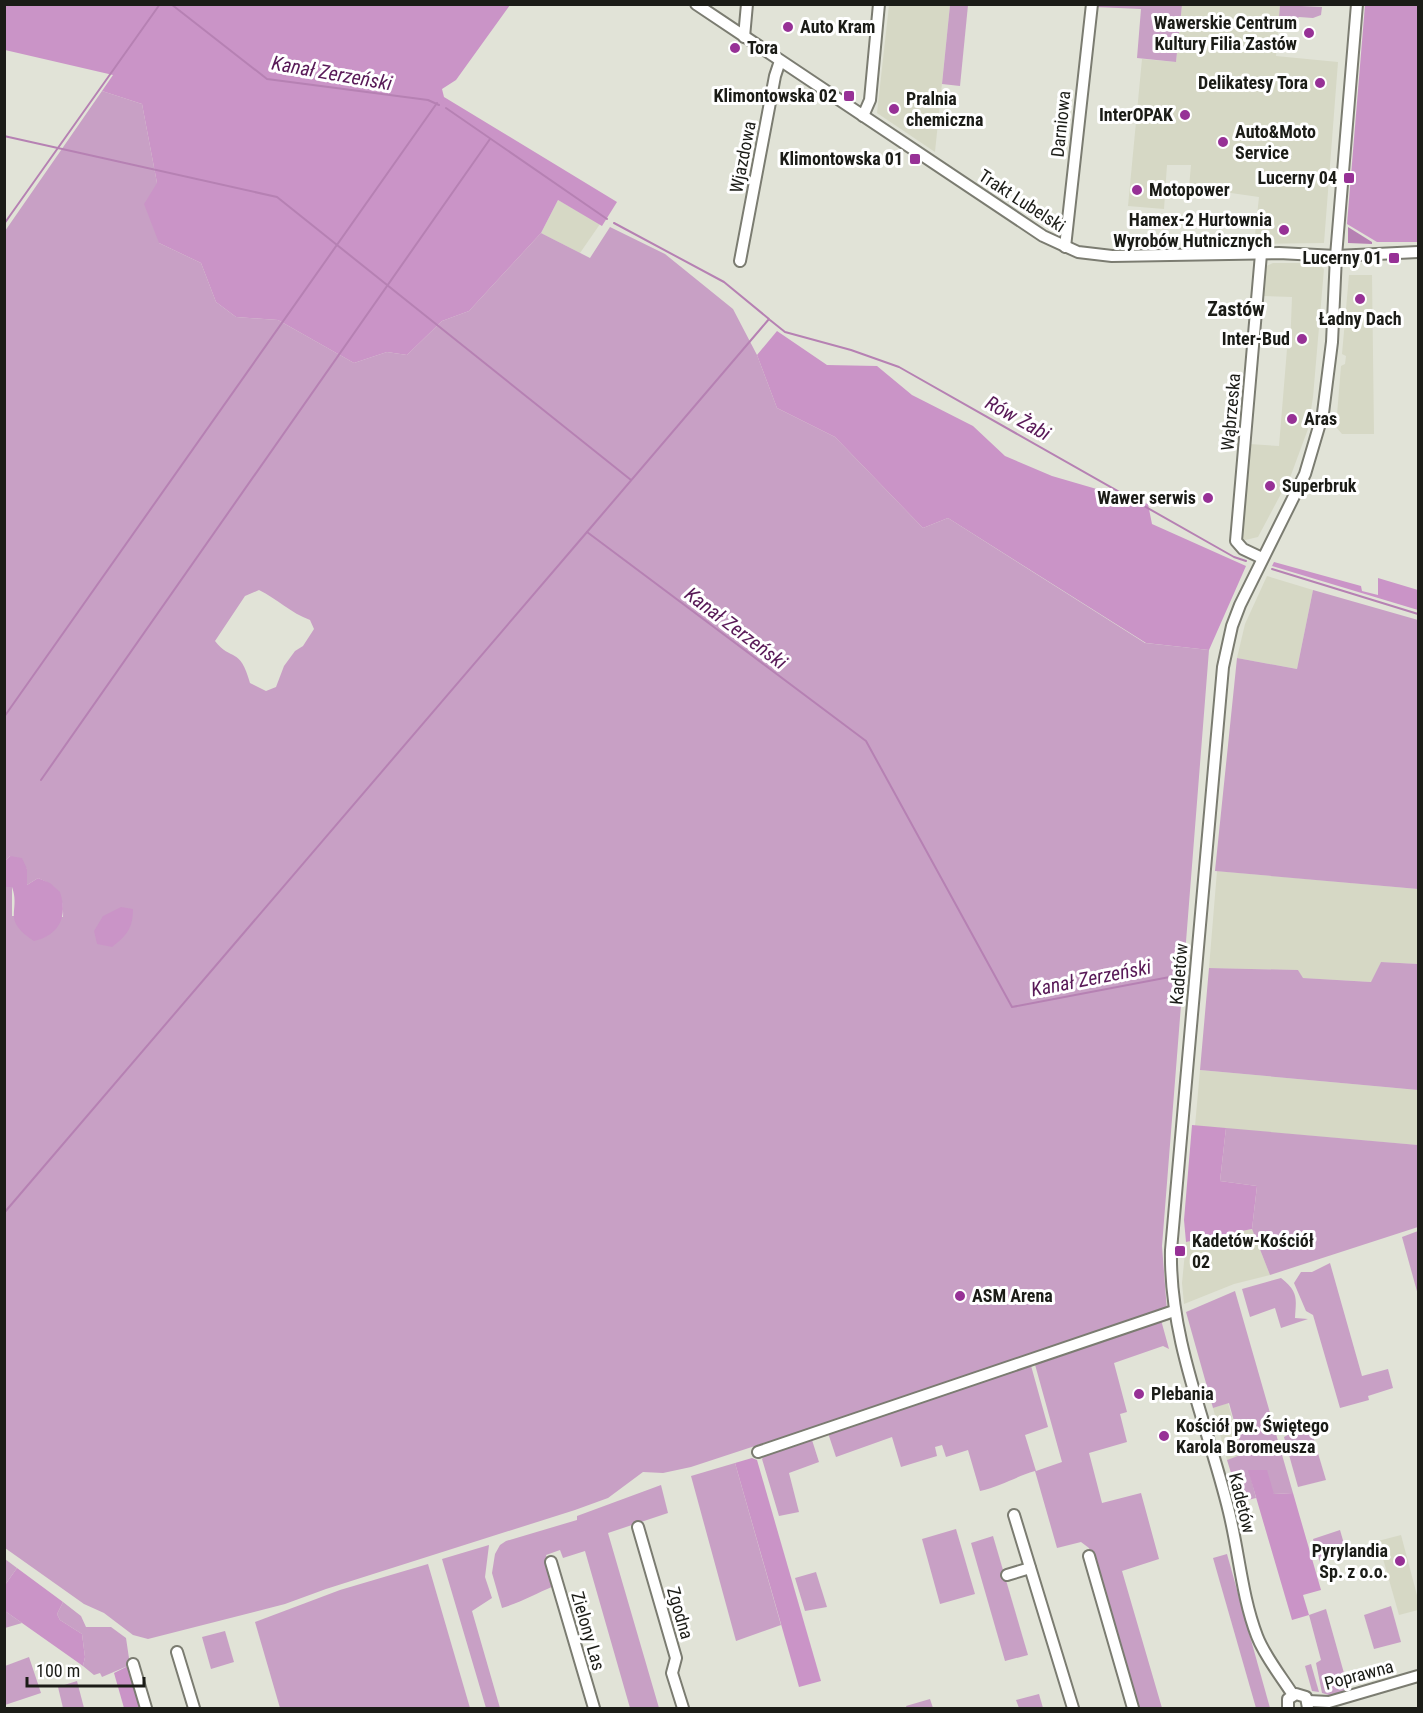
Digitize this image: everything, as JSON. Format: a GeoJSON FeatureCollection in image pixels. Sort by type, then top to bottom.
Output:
{"type":"FeatureCollection","features":[{"type":"Feature","properties":{"kind":"street","name":"Trakt Lubelski"},"geometry":{"type":"LineString","coordinates":[[696,4],[1043,236],[1065,247],[1112,256],[1261,254],[1336,256],[1419,252]]}},
{"type":"Feature","properties":{"kind":"street"},"geometry":{"type":"LineString","coordinates":[[744,37],[747,4]]}},
{"type":"Feature","properties":{"kind":"street"},"geometry":{"type":"LineString","coordinates":[[863,116],[870,100],[879,4]]}},
{"type":"Feature","properties":{"kind":"street","name":"Darniowa"},"geometry":{"type":"LineString","coordinates":[[1065,247],[1092,4]]}},
{"type":"Feature","properties":{"kind":"street","name":"Kadetów"},"geometry":{"type":"LineString","coordinates":[[1293,1695],[1257,1636],[1228,1511],[1174,1311],[1171,1250],[1223,667],[1236,616],[1262,558],[1305,474],[1319,433],[1330,358],[1357,4]]}},
{"type":"Feature","properties":{"kind":"street","name":"Wjazdowa"},"geometry":{"type":"LineString","coordinates":[[740,261],[775,76],[780,61]]}},
{"type":"Feature","properties":{"kind":"street","name":"Wąbrzeska"},"geometry":{"type":"LineString","coordinates":[[1261,254],[1236,541],[1243,549],[1262,558]]}},
{"type":"Feature","properties":{"kind":"street"},"geometry":{"type":"LineString","coordinates":[[758,1452],[1174,1311]]}},
{"type":"Feature","properties":{"kind":"street"},"geometry":{"type":"LineString","coordinates":[[1014,1515],[1073,1708]]}},
{"type":"Feature","properties":{"kind":"street","name":"Zgodna"},"geometry":{"type":"LineString","coordinates":[[638,1527],[676,1658],[672,1673],[683,1708]]}},
{"type":"Feature","properties":{"kind":"street"},"geometry":{"type":"LineString","coordinates":[[1089,1556],[1133,1708]]}},
{"type":"Feature","properties":{"kind":"street","name":"Zielony Las"},"geometry":{"type":"LineString","coordinates":[[552,1562],[594,1708]]}},
{"type":"Feature","properties":{"kind":"street"},"geometry":{"type":"LineString","coordinates":[[1007,1575],[1030,1568]]}},
{"type":"Feature","properties":{"kind":"street"},"geometry":{"type":"LineString","coordinates":[[177,1652],[194,1708]]}},
{"type":"Feature","properties":{"kind":"street"},"geometry":{"type":"LineString","coordinates":[[133,1664],[146,1708]]}},
{"type":"Feature","properties":{"kind":"street","name":"Poprawna"},"geometry":{"type":"LineString","coordinates":[[1308,1705],[1329,1702],[1419,1676]]}},
{"type":"Feature","properties":{"kind":"street"},"geometry":{"type":"LineString","coordinates":[[1288,1708],[1287,1702],[1293,1695],[1303,1695],[1308,1705]]}},
{"type":"Feature","properties":{"kind":"shaded area"},"geometry":{"type":"Polygon","coordinates":[[[5,4],[510,5],[456,80],[442,89],[444,97],[617,202],[602,226],[558,200],[541,233],[469,311],[442,321],[407,355],[387,352],[354,363],[278,320],[236,317],[216,302],[201,263],[159,243],[144,204],[157,183],[142,104],[102,91],[113,75],[5,50],[5,4]]]}},
{"type":"Feature","properties":{"kind":"shaded area"},"geometry":{"type":"Polygon","coordinates":[[[1095,4],[1182,5],[1176,62],[1137,58],[1141,9],[1095,7],[1095,4]]]}},
{"type":"Feature","properties":{"kind":"shaded area"},"geometry":{"type":"Polygon","coordinates":[[[889,5],[950,5],[935,152],[877,113],[889,5]]]}},
{"type":"Feature","properties":{"kind":"shaded area"},"geometry":{"type":"Polygon","coordinates":[[[950,5],[968,5],[960,86],[942,84],[950,5]]]}},
{"type":"Feature","properties":{"kind":"shaded area"},"geometry":{"type":"Polygon","coordinates":[[[1182,5],[1280,5],[1276,56],[1338,62],[1324,243],[1254,244],[1259,197],[1189,187],[1191,165],[1167,165],[1164,209],[1128,206],[1142,59],[1176,62],[1182,5]]]}},
{"type":"Feature","properties":{"kind":"shaded area"},"geometry":{"type":"Polygon","coordinates":[[[1280,5],[1322,7],[1321,15],[1313,18],[1299,17],[1294,21],[1288,21],[1285,30],[1278,29],[1280,5]]]}},
{"type":"Feature","properties":{"kind":"shaded area"},"geometry":{"type":"Polygon","coordinates":[[[1365,5],[1418,5],[1418,242],[1377,242],[1347,224],[1365,5]]]}},
{"type":"Feature","properties":{"kind":"shaded area"},"geometry":{"type":"Polygon","coordinates":[[[102,91],[142,104],[157,183],[159,243],[201,263],[216,302],[236,317],[278,320],[354,363],[387,352],[407,355],[442,321],[469,311],[541,233],[590,258],[610,227],[665,254],[733,309],[757,355],[777,408],[835,437],[923,528],[948,518],[1145,643],[1209,650],[1162,1246],[1167,1311],[691,1467],[663,1473],[643,1472],[608,1498],[285,1604],[148,1639],[133,1635],[104,1613],[84,1604],[5,1548],[5,887],[12,887],[12,916],[63,917],[63,910],[61,898],[55,888],[38,878],[27,885],[27,869],[10,856],[5,861],[5,231],[102,91]],[[259,590],[245,596],[215,641],[239,659],[250,683],[266,691],[276,687],[284,666],[295,651],[303,646],[314,629],[310,620],[259,590]]]}},
{"type":"Feature","properties":{"kind":"shaded area"},"geometry":{"type":"Polygon","coordinates":[[[558,200],[600,224],[580,253],[541,233],[558,200]]]}},
{"type":"Feature","properties":{"kind":"shaded area"},"geometry":{"type":"Polygon","coordinates":[[[1348,227],[1372,242],[1372,244],[1348,243],[1348,227]]]}},
{"type":"Feature","properties":{"kind":"shaded area"},"geometry":{"type":"Polygon","coordinates":[[[1273,263],[1318,263],[1324,269],[1313,397],[1308,429],[1291,475],[1258,537],[1241,541],[1249,444],[1279,446],[1287,349],[1290,349],[1292,297],[1262,296],[1264,267],[1273,263]]]}},
{"type":"Feature","properties":{"kind":"shaded area"},"geometry":{"type":"Polygon","coordinates":[[[1349,275],[1372,275],[1374,434],[1342,434],[1336,427],[1341,366],[1345,364],[1346,356],[1342,354],[1349,275]]]}},
{"type":"Feature","properties":{"kind":"shaded area"},"geometry":{"type":"Polygon","coordinates":[[[777,331],[827,365],[877,366],[912,395],[973,426],[1005,456],[1052,476],[1148,504],[1152,524],[1246,566],[1209,650],[1146,643],[948,518],[923,528],[835,437],[777,408],[757,355],[777,331]]]}},
{"type":"Feature","properties":{"kind":"shaded area"},"geometry":{"type":"Polygon","coordinates":[[[1274,562],[1361,586],[1362,591],[1378,595],[1378,578],[1418,590],[1418,610],[1272,566],[1274,562]]]}},
{"type":"Feature","properties":{"kind":"shaded area"},"geometry":{"type":"Polygon","coordinates":[[[1267,576],[1313,590],[1297,669],[1237,658],[1245,624],[1267,576]]]}},
{"type":"Feature","properties":{"kind":"shaded area"},"geometry":{"type":"Polygon","coordinates":[[[1313,590],[1418,620],[1418,889],[1215,871],[1237,658],[1297,669],[1313,590]]]}},
{"type":"Feature","properties":{"kind":"shaded area"},"geometry":{"type":"Polygon","coordinates":[[[10,856],[22,858],[27,869],[27,885],[38,878],[50,883],[60,892],[63,909],[60,923],[56,929],[43,938],[34,941],[18,927],[15,921],[12,887],[4,887],[5,861],[10,856]]]}},
{"type":"Feature","properties":{"kind":"shaded area"},"geometry":{"type":"Polygon","coordinates":[[[1217,871],[1418,889],[1418,964],[1381,962],[1372,982],[1302,978],[1298,970],[1209,968],[1217,871]]]}},
{"type":"Feature","properties":{"kind":"shaded area"},"geometry":{"type":"Polygon","coordinates":[[[121,907],[133,909],[128,931],[112,947],[97,944],[94,931],[103,916],[121,907]]]}},
{"type":"Feature","properties":{"kind":"shaded area"},"geometry":{"type":"Polygon","coordinates":[[[1381,962],[1418,964],[1418,1090],[1200,1070],[1209,968],[1298,970],[1303,978],[1371,982],[1381,962]]]}},
{"type":"Feature","properties":{"kind":"shaded area"},"geometry":{"type":"Polygon","coordinates":[[[1200,1070],[1418,1090],[1418,1145],[1195,1126],[1200,1070]]]}},
{"type":"Feature","properties":{"kind":"shaded area"},"geometry":{"type":"Polygon","coordinates":[[[1192,1125],[1226,1128],[1220,1181],[1257,1186],[1252,1229],[1186,1242],[1184,1220],[1192,1125]]]}},
{"type":"Feature","properties":{"kind":"shaded area"},"geometry":{"type":"Polygon","coordinates":[[[1226,1128],[1418,1145],[1418,1227],[1270,1275],[1252,1229],[1257,1186],[1220,1181],[1226,1128]]]}},
{"type":"Feature","properties":{"kind":"shaded area"},"geometry":{"type":"Polygon","coordinates":[[[1252,1229],[1270,1275],[1234,1284],[1184,1304],[1182,1283],[1186,1242],[1252,1229]]]}},
{"type":"Feature","properties":{"kind":"shaded area"},"geometry":{"type":"Polygon","coordinates":[[[1418,1231],[1418,1295],[1402,1237],[1418,1231]]]}},
{"type":"Feature","properties":{"kind":"shaded area"},"geometry":{"type":"Polygon","coordinates":[[[1330,1263],[1362,1376],[1388,1369],[1393,1388],[1368,1396],[1369,1400],[1340,1408],[1313,1315],[1306,1311],[1294,1283],[1301,1272],[1312,1272],[1330,1263]]]}},
{"type":"Feature","properties":{"kind":"shaded area"},"geometry":{"type":"Polygon","coordinates":[[[1281,1278],[1294,1292],[1295,1318],[1308,1319],[1281,1328],[1275,1308],[1250,1317],[1242,1289],[1281,1278]]]}},
{"type":"Feature","properties":{"kind":"shaded area"},"geometry":{"type":"Polygon","coordinates":[[[1235,1291],[1293,1493],[1274,1494],[1249,1470],[1256,1498],[1240,1502],[1227,1460],[1243,1454],[1229,1403],[1213,1408],[1186,1312],[1235,1291]]]}},
{"type":"Feature","properties":{"kind":"shaded area"},"geometry":{"type":"Polygon","coordinates":[[[1161,1320],[1169,1349],[1163,1346],[1114,1363],[1127,1412],[1120,1414],[1127,1442],[1089,1453],[1102,1503],[1141,1493],[1159,1559],[1122,1571],[1162,1708],[1137,1708],[1089,1548],[1081,1542],[1057,1548],[1035,1471],[980,1491],[968,1450],[946,1457],[942,1445],[935,1447],[937,1456],[901,1467],[892,1437],[836,1457],[827,1430],[1030,1362],[1048,1427],[1025,1435],[1036,1471],[1062,1462],[1034,1361],[1161,1320]]]}},
{"type":"Feature","properties":{"kind":"shaded area"},"geometry":{"type":"Polygon","coordinates":[[[1228,1403],[1243,1455],[1227,1460],[1213,1408],[1228,1403]]]}},
{"type":"Feature","properties":{"kind":"shaded area"},"geometry":{"type":"Polygon","coordinates":[[[1309,1423],[1326,1480],[1298,1487],[1284,1437],[1309,1423]]]}},
{"type":"Feature","properties":{"kind":"shaded area"},"geometry":{"type":"Polygon","coordinates":[[[806,1438],[812,1440],[819,1462],[789,1473],[799,1512],[779,1516],[762,1459],[768,1451],[806,1438]]]}},
{"type":"Feature","properties":{"kind":"shaded area"},"geometry":{"type":"Polygon","coordinates":[[[752,1458],[757,1460],[821,1681],[799,1687],[735,1463],[752,1458]]]}},
{"type":"Feature","properties":{"kind":"shaded area"},"geometry":{"type":"Polygon","coordinates":[[[735,1463],[781,1625],[736,1641],[691,1476],[735,1463]]]}},
{"type":"Feature","properties":{"kind":"shaded area"},"geometry":{"type":"Polygon","coordinates":[[[1248,1470],[1267,1470],[1274,1494],[1293,1493],[1321,1590],[1303,1595],[1309,1615],[1292,1620],[1248,1470]]]}},
{"type":"Feature","properties":{"kind":"shaded area"},"geometry":{"type":"Polygon","coordinates":[[[661,1485],[668,1513],[608,1533],[659,1708],[630,1708],[585,1551],[563,1558],[560,1550],[546,1555],[554,1586],[502,1608],[492,1573],[495,1554],[500,1545],[506,1541],[577,1520],[577,1516],[661,1485]]]}},
{"type":"Feature","properties":{"kind":"shaded area"},"geometry":{"type":"Polygon","coordinates":[[[956,1529],[975,1594],[940,1604],[922,1539],[956,1529]]]}},
{"type":"Feature","properties":{"kind":"shaded area"},"geometry":{"type":"Polygon","coordinates":[[[1340,1530],[1347,1554],[1320,1562],[1313,1539],[1340,1530]]]}},
{"type":"Feature","properties":{"kind":"shaded area"},"geometry":{"type":"Polygon","coordinates":[[[1401,1535],[1418,1599],[1418,1610],[1399,1615],[1378,1541],[1401,1535]]]}},
{"type":"Feature","properties":{"kind":"shaded area"},"geometry":{"type":"Polygon","coordinates":[[[993,1536],[1028,1655],[1005,1661],[971,1543],[993,1536]]]}},
{"type":"Feature","properties":{"kind":"shaded area"},"geometry":{"type":"Polygon","coordinates":[[[489,1545],[485,1577],[492,1598],[472,1611],[500,1708],[486,1708],[442,1559],[489,1545]]]}},
{"type":"Feature","properties":{"kind":"shaded area"},"geometry":{"type":"Polygon","coordinates":[[[1227,1554],[1270,1708],[1256,1708],[1213,1558],[1227,1554]]]}},
{"type":"Feature","properties":{"kind":"shaded area"},"geometry":{"type":"Polygon","coordinates":[[[5,1559],[17,1568],[5,1585],[5,1559]]]}},
{"type":"Feature","properties":{"kind":"shaded area"},"geometry":{"type":"Polygon","coordinates":[[[428,1564],[470,1708],[280,1708],[255,1622],[340,1590],[428,1564]]]}},
{"type":"Feature","properties":{"kind":"shaded area"},"geometry":{"type":"Polygon","coordinates":[[[17,1568],[63,1602],[57,1614],[60,1620],[82,1634],[85,1657],[83,1666],[5,1611],[5,1585],[17,1568]]]}},
{"type":"Feature","properties":{"kind":"shaded area"},"geometry":{"type":"Polygon","coordinates":[[[816,1572],[827,1607],[805,1611],[795,1578],[816,1572]]]}},
{"type":"Feature","properties":{"kind":"shaded area"},"geometry":{"type":"Polygon","coordinates":[[[63,1602],[81,1616],[86,1627],[111,1627],[126,1638],[130,1665],[102,1677],[100,1673],[94,1675],[83,1666],[85,1657],[82,1634],[60,1620],[57,1614],[63,1602]]]}},
{"type":"Feature","properties":{"kind":"shaded area"},"geometry":{"type":"Polygon","coordinates":[[[1391,1606],[1401,1642],[1374,1649],[1364,1615],[1391,1606]]]}},
{"type":"Feature","properties":{"kind":"shaded area"},"geometry":{"type":"Polygon","coordinates":[[[1326,1609],[1349,1691],[1332,1696],[1322,1693],[1316,1663],[1321,1660],[1309,1615],[1326,1609]]]}},
{"type":"Feature","properties":{"kind":"shaded area"},"geometry":{"type":"Polygon","coordinates":[[[5,1611],[22,1623],[5,1628],[5,1611]]]}},
{"type":"Feature","properties":{"kind":"shaded area"},"geometry":{"type":"Polygon","coordinates":[[[225,1631],[234,1662],[211,1669],[202,1637],[225,1631]]]}},
{"type":"Feature","properties":{"kind":"shaded area"},"geometry":{"type":"Polygon","coordinates":[[[29,1657],[41,1693],[5,1705],[5,1666],[29,1657]]]}},
{"type":"Feature","properties":{"kind":"shaded area"},"geometry":{"type":"Polygon","coordinates":[[[1311,1664],[1319,1692],[1312,1691],[1305,1666],[1311,1664]]]}},
{"type":"Feature","properties":{"kind":"shaded area"},"geometry":{"type":"Polygon","coordinates":[[[130,1665],[143,1708],[124,1708],[114,1673],[130,1665]]]}},
{"type":"Feature","properties":{"kind":"shaded area"},"geometry":{"type":"Polygon","coordinates":[[[77,1681],[84,1708],[63,1708],[58,1687],[77,1681]]]}},
{"type":"Feature","properties":{"kind":"shaded area"},"geometry":{"type":"Polygon","coordinates":[[[1039,1694],[1043,1708],[1019,1708],[1016,1700],[1039,1694]]]}},
{"type":"Feature","properties":{"kind":"shaded area"},"geometry":{"type":"Polygon","coordinates":[[[930,1699],[933,1708],[907,1708],[906,1706],[930,1699]]]}},
{"type":"Feature","properties":{"kind":"waterway"},"geometry":{"type":"LineString","coordinates":[[4,224],[160,4]]}},
{"type":"Feature","properties":{"kind":"waterway","name":"Kanał Zerzeński"},"geometry":{"type":"LineString","coordinates":[[171,4],[267,79],[428,100],[439,105]]}},
{"type":"Feature","properties":{"kind":"waterway"},"geometry":{"type":"LineString","coordinates":[[4,717],[437,103]]}},
{"type":"Feature","properties":{"kind":"waterway","name":"Kanał Zerzeński"},"geometry":{"type":"LineString","coordinates":[[446,108],[607,219]]}},
{"type":"Feature","properties":{"kind":"waterway"},"geometry":{"type":"LineString","coordinates":[[4,136],[277,197],[631,480]]}},
{"type":"Feature","properties":{"kind":"waterway"},"geometry":{"type":"LineString","coordinates":[[41,780],[490,139]]}},
{"type":"Feature","properties":{"kind":"waterway","name":"Kanał Zerzeński"},"geometry":{"type":"LineString","coordinates":[[614,223],[724,282],[769,319],[587,532],[866,741],[1012,1007],[1175,976]]}},
{"type":"Feature","properties":{"kind":"waterway","name":"Rów Żabi"},"geometry":{"type":"LineString","coordinates":[[770,320],[785,332],[851,350],[899,367],[1234,557],[1246,561]]}},
{"type":"Feature","properties":{"kind":"waterway"},"geometry":{"type":"LineString","coordinates":[[4,1213],[587,532]]}},
{"type":"Feature","properties":{"kind":"waterway","name":"Rów Żabi"},"geometry":{"type":"LineString","coordinates":[[1272,569],[1418,614]]}},
{"type":"Feature","properties":{"kind":"place","name":"Auto Kram"},"geometry":{"type":"Point","coordinates":[788,27]}},
{"type":"Feature","properties":{"kind":"place","name":"Wawerskie Centrum Kultury Filia Zastów"},"geometry":{"type":"Point","coordinates":[1309,33]}},
{"type":"Feature","properties":{"kind":"place","name":"Tora"},"geometry":{"type":"Point","coordinates":[735,48]}},
{"type":"Feature","properties":{"kind":"place","name":"Delikatesy Tora"},"geometry":{"type":"Point","coordinates":[1320,83]}},
{"type":"Feature","properties":{"kind":"place","name":"Klimontowska 02"},"geometry":{"type":"Point","coordinates":[849,96]}},
{"type":"Feature","properties":{"kind":"place","name":"Pralnia chemiczna"},"geometry":{"type":"Point","coordinates":[894,109]}},
{"type":"Feature","properties":{"kind":"place","name":"InterOPAK"},"geometry":{"type":"Point","coordinates":[1185,115]}},
{"type":"Feature","properties":{"kind":"place","name":"Auto&Moto Service"},"geometry":{"type":"Point","coordinates":[1223,142]}},
{"type":"Feature","properties":{"kind":"place","name":"Klimontowska 01"},"geometry":{"type":"Point","coordinates":[915,159]}},
{"type":"Feature","properties":{"kind":"place","name":"Lucerny 04"},"geometry":{"type":"Point","coordinates":[1349,178]}},
{"type":"Feature","properties":{"kind":"place","name":"Motopower"},"geometry":{"type":"Point","coordinates":[1137,190]}},
{"type":"Feature","properties":{"kind":"place","name":"Hamex-2 Hurtownia Wyrobów Hutnicznych"},"geometry":{"type":"Point","coordinates":[1284,230]}},
{"type":"Feature","properties":{"kind":"place","name":"Lucerny 01"},"geometry":{"type":"Point","coordinates":[1394,258]}},
{"type":"Feature","properties":{"kind":"place","name":"Ładny Dach"},"geometry":{"type":"Point","coordinates":[1360,299]}},
{"type":"Feature","properties":{"kind":"place","name":"Inter-Bud"},"geometry":{"type":"Point","coordinates":[1302,339]}},
{"type":"Feature","properties":{"kind":"place","name":"Aras"},"geometry":{"type":"Point","coordinates":[1292,419]}},
{"type":"Feature","properties":{"kind":"place","name":"Superbruk"},"geometry":{"type":"Point","coordinates":[1270,486]}},
{"type":"Feature","properties":{"kind":"place","name":"Wawer serwis"},"geometry":{"type":"Point","coordinates":[1208,498]}},
{"type":"Feature","properties":{"kind":"place","name":"Kadetów-Kościół 02"},"geometry":{"type":"Point","coordinates":[1180,1251]}},
{"type":"Feature","properties":{"kind":"place","name":"ASM Arena"},"geometry":{"type":"Point","coordinates":[960,1296]}},
{"type":"Feature","properties":{"kind":"place","name":"Plebania"},"geometry":{"type":"Point","coordinates":[1139,1394]}},
{"type":"Feature","properties":{"kind":"place","name":"Kościół pw. Świętego Karola Boromeusza"},"geometry":{"type":"Point","coordinates":[1164,1436]}},
{"type":"Feature","properties":{"kind":"place","name":"Pyrylandia Sp. z o.o."},"geometry":{"type":"Point","coordinates":[1400,1561]}},
{"type":"Feature","properties":{"kind":"district","name":"Zastów"},"geometry":{"type":"Point","coordinates":[1236,309]}}]}
